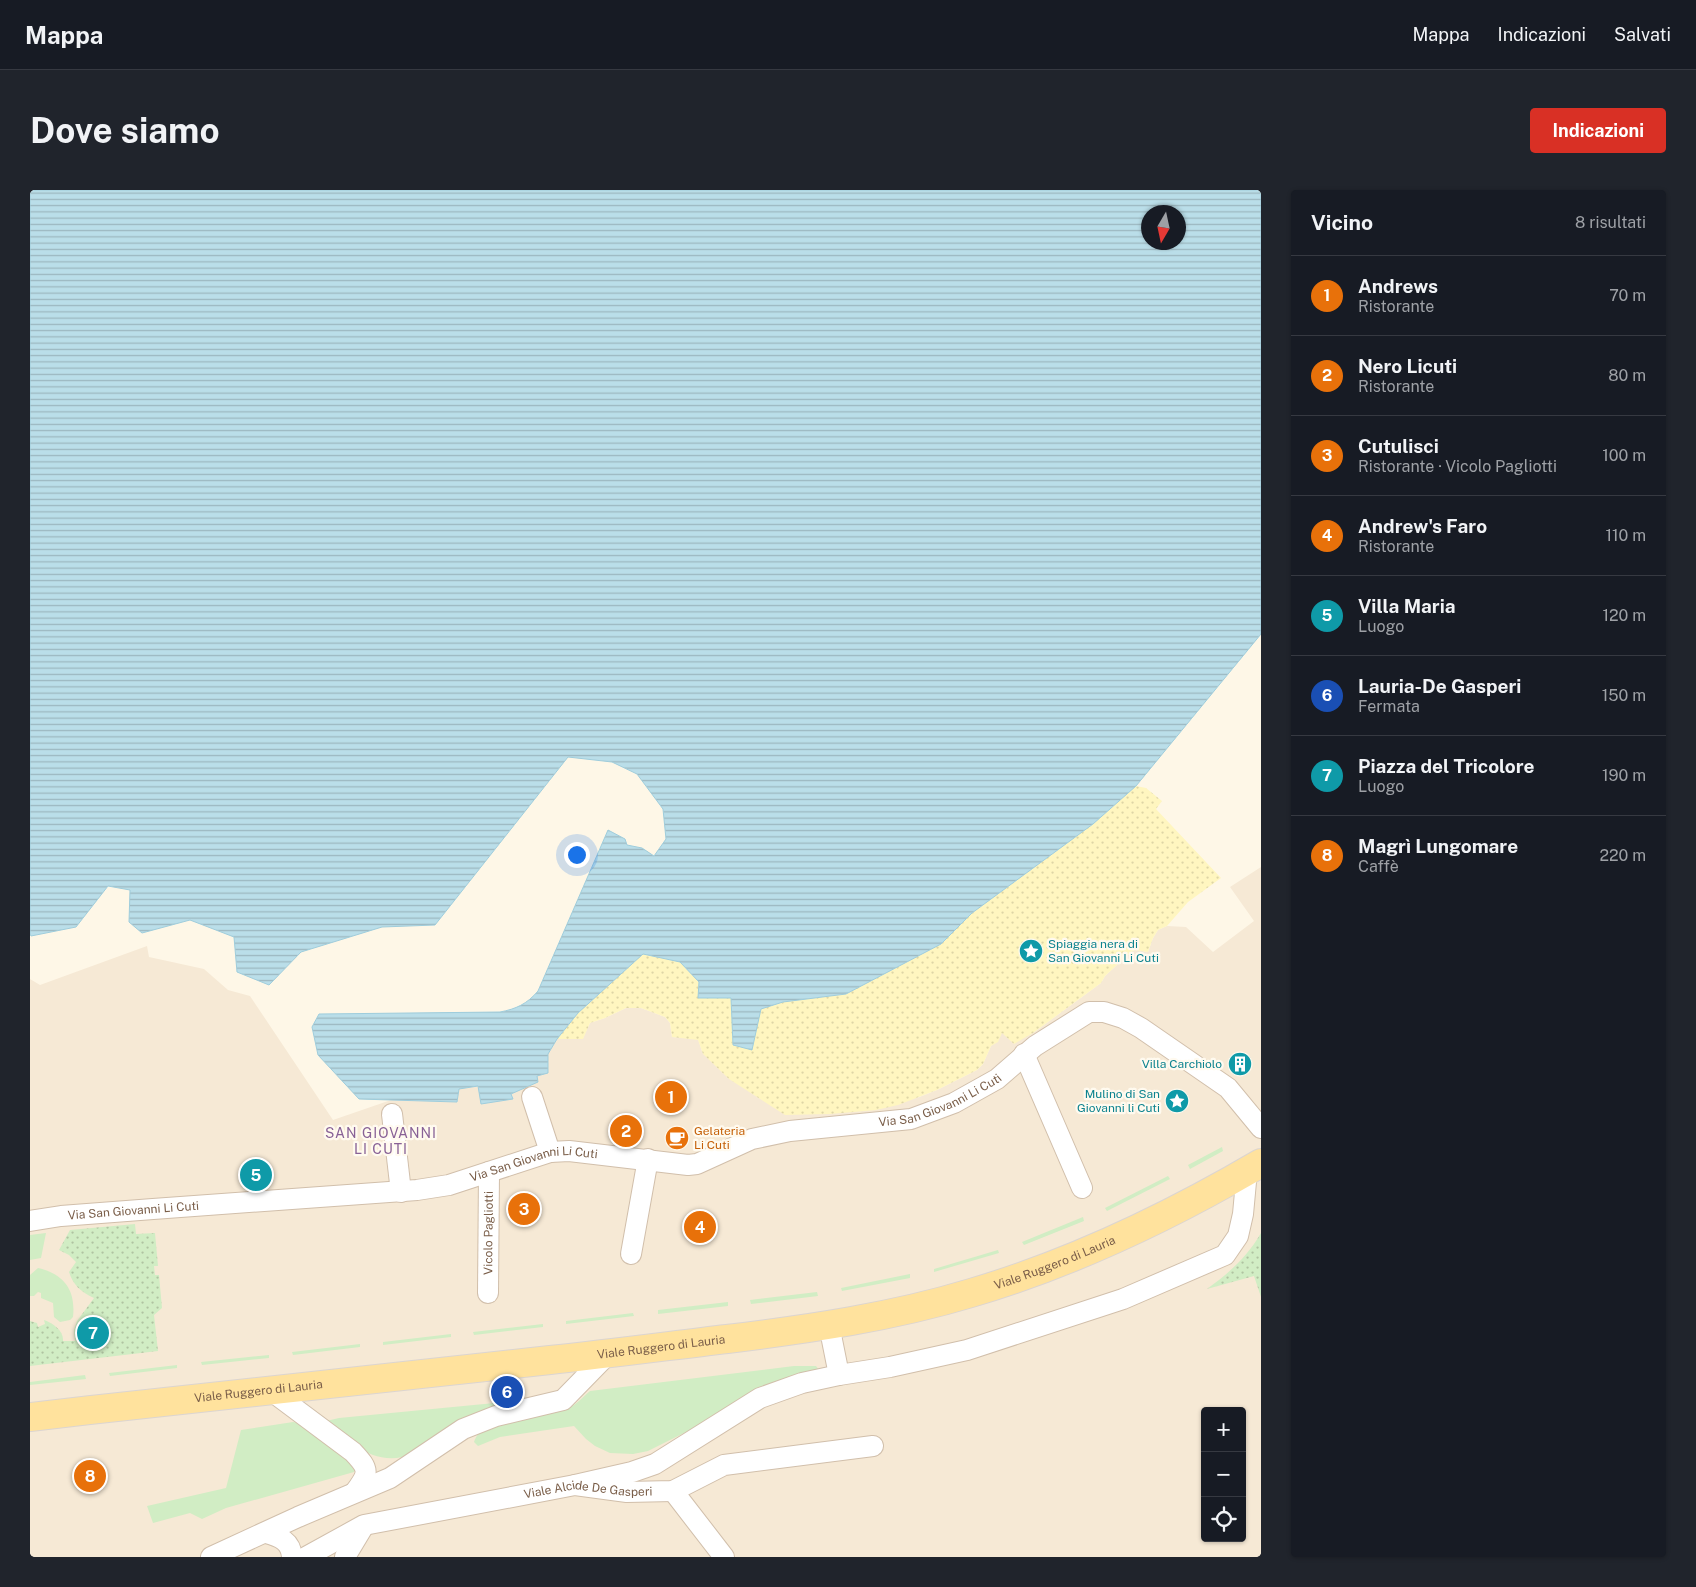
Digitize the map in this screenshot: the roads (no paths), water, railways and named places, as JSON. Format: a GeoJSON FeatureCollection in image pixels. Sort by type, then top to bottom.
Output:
{"type":"FeatureCollection","features":[{"type":"Feature","properties":{"kind":"main road","name":"Viale Ruggero di Lauria"},"geometry":{"type":"LineString","coordinates":[[30,1417],[608,1354],[773,1334],[898,1312],[968,1294],[1047,1268],[1130,1233],[1254,1167]]}},
{"type":"Feature","properties":{"kind":"street","name":"Via San Giovanni Li Cuti"},"geometry":{"type":"LineString","coordinates":[[30,1221],[61,1216],[400,1192],[449,1186],[550,1152],[569,1151],[688,1165],[697,1164],[752,1139],[790,1131],[910,1118],[954,1103],[997,1080],[1034,1046],[1089,1012],[1104,1012],[1123,1018],[1141,1028],[1228,1088],[1261,1128]]}},
{"type":"Feature","properties":{"kind":"street"},"geometry":{"type":"LineString","coordinates":[[1024,1054],[1082,1188]]}},
{"type":"Feature","properties":{"kind":"street"},"geometry":{"type":"LineString","coordinates":[[532,1097],[550,1152]]}},
{"type":"Feature","properties":{"kind":"street"},"geometry":{"type":"LineString","coordinates":[[392,1114],[400,1192]]}},
{"type":"Feature","properties":{"kind":"street"},"geometry":{"type":"LineString","coordinates":[[631,1254],[648,1160]]}},
{"type":"Feature","properties":{"kind":"street"},"geometry":{"type":"LineString","coordinates":[[575,1485],[632,1472],[655,1464],[760,1398],[802,1383],[890,1367],[967,1350],[1123,1299],[1225,1255],[1238,1236],[1254,1167]]}},
{"type":"Feature","properties":{"kind":"street","name":"Vicolo Pagliotti"},"geometry":{"type":"LineString","coordinates":[[488,1172],[488,1293]]}},
{"type":"Feature","properties":{"kind":"street"},"geometry":{"type":"LineString","coordinates":[[829,1325],[839,1375]]}},
{"type":"Feature","properties":{"kind":"street"},"geometry":{"type":"LineString","coordinates":[[211,1557],[390,1478],[462,1429],[496,1416],[563,1400],[608,1354]]}},
{"type":"Feature","properties":{"kind":"street"},"geometry":{"type":"LineString","coordinates":[[270,1390],[354,1452],[364,1463],[366,1469],[365,1478],[355,1492]]}},
{"type":"Feature","properties":{"kind":"street","name":"Viale Alcide De Gasperi"},"geometry":{"type":"LineString","coordinates":[[306,1557],[364,1525],[575,1485],[626,1492],[673,1491],[724,1465],[873,1446]]}},
{"type":"Feature","properties":{"kind":"street"},"geometry":{"type":"LineString","coordinates":[[673,1491],[724,1557]]}},
{"type":"Feature","properties":{"kind":"street"},"geometry":{"type":"LineString","coordinates":[[344,1557],[364,1525]]}},
{"type":"Feature","properties":{"kind":"street"},"geometry":{"type":"LineString","coordinates":[[266,1533],[280,1537],[289,1544],[292,1557]]}},
{"type":"Feature","properties":{"kind":"water"},"geometry":{"type":"Polygon","coordinates":[[[30,190],[1261,190],[1261,634],[1136,786],[1093,824],[972,913],[941,944],[846,994],[783,1002],[761,1009],[752,1050],[733,1045],[731,998],[698,998],[699,982],[680,962],[643,954],[578,1013],[557,1039],[548,1054],[548,1073],[537,1076],[538,1082],[511,1094],[513,1099],[481,1104],[478,1086],[459,1089],[457,1102],[359,1099],[318,1055],[312,1027],[319,1014],[500,1012],[521,1005],[538,991],[608,830],[625,839],[627,845],[642,848],[654,856],[666,839],[663,809],[637,774],[612,762],[568,757],[435,925],[382,927],[301,952],[269,985],[237,972],[234,937],[190,920],[142,933],[129,922],[130,890],[108,886],[76,927],[31,936],[30,190]]]}},
{"type":"Feature","properties":{"kind":"place","name":"Spiaggia nera di San Giovanni Li Cuti"},"geometry":{"type":"Point","coordinates":[1031,951]}},
{"type":"Feature","properties":{"kind":"place","name":"Villa Carchiolo"},"geometry":{"type":"Point","coordinates":[1240,1064]}},
{"type":"Feature","properties":{"kind":"place","name":"Andrews"},"geometry":{"type":"Point","coordinates":[671,1097]}},
{"type":"Feature","properties":{"kind":"place","name":"Mulino di San Giovanni li Cuti"},"geometry":{"type":"Point","coordinates":[1177,1101]}},
{"type":"Feature","properties":{"kind":"place","name":"Nero Licuti"},"geometry":{"type":"Point","coordinates":[626,1131]}},
{"type":"Feature","properties":{"kind":"place","name":"Gelateria Li Cuti"},"geometry":{"type":"Point","coordinates":[677,1138]}},
{"type":"Feature","properties":{"kind":"place","name":"Villa Maria"},"geometry":{"type":"Point","coordinates":[256,1175]}},
{"type":"Feature","properties":{"kind":"place","name":"Cutulisci"},"geometry":{"type":"Point","coordinates":[524,1209]}},
{"type":"Feature","properties":{"kind":"place","name":"Andrew's Faro"},"geometry":{"type":"Point","coordinates":[700,1227]}},
{"type":"Feature","properties":{"kind":"place","name":"Piazza del Tricolore"},"geometry":{"type":"Point","coordinates":[93,1333]}},
{"type":"Feature","properties":{"kind":"place","name":"Lauria-De Gasperi"},"geometry":{"type":"Point","coordinates":[507,1392]}},
{"type":"Feature","properties":{"kind":"place","name":"Magrì Lungomare"},"geometry":{"type":"Point","coordinates":[90,1476]}},
{"type":"Feature","properties":{"kind":"district","name":"SAN GIOVANNI LI CUTI"},"geometry":{"type":"Point","coordinates":[381,1142]}}]}
